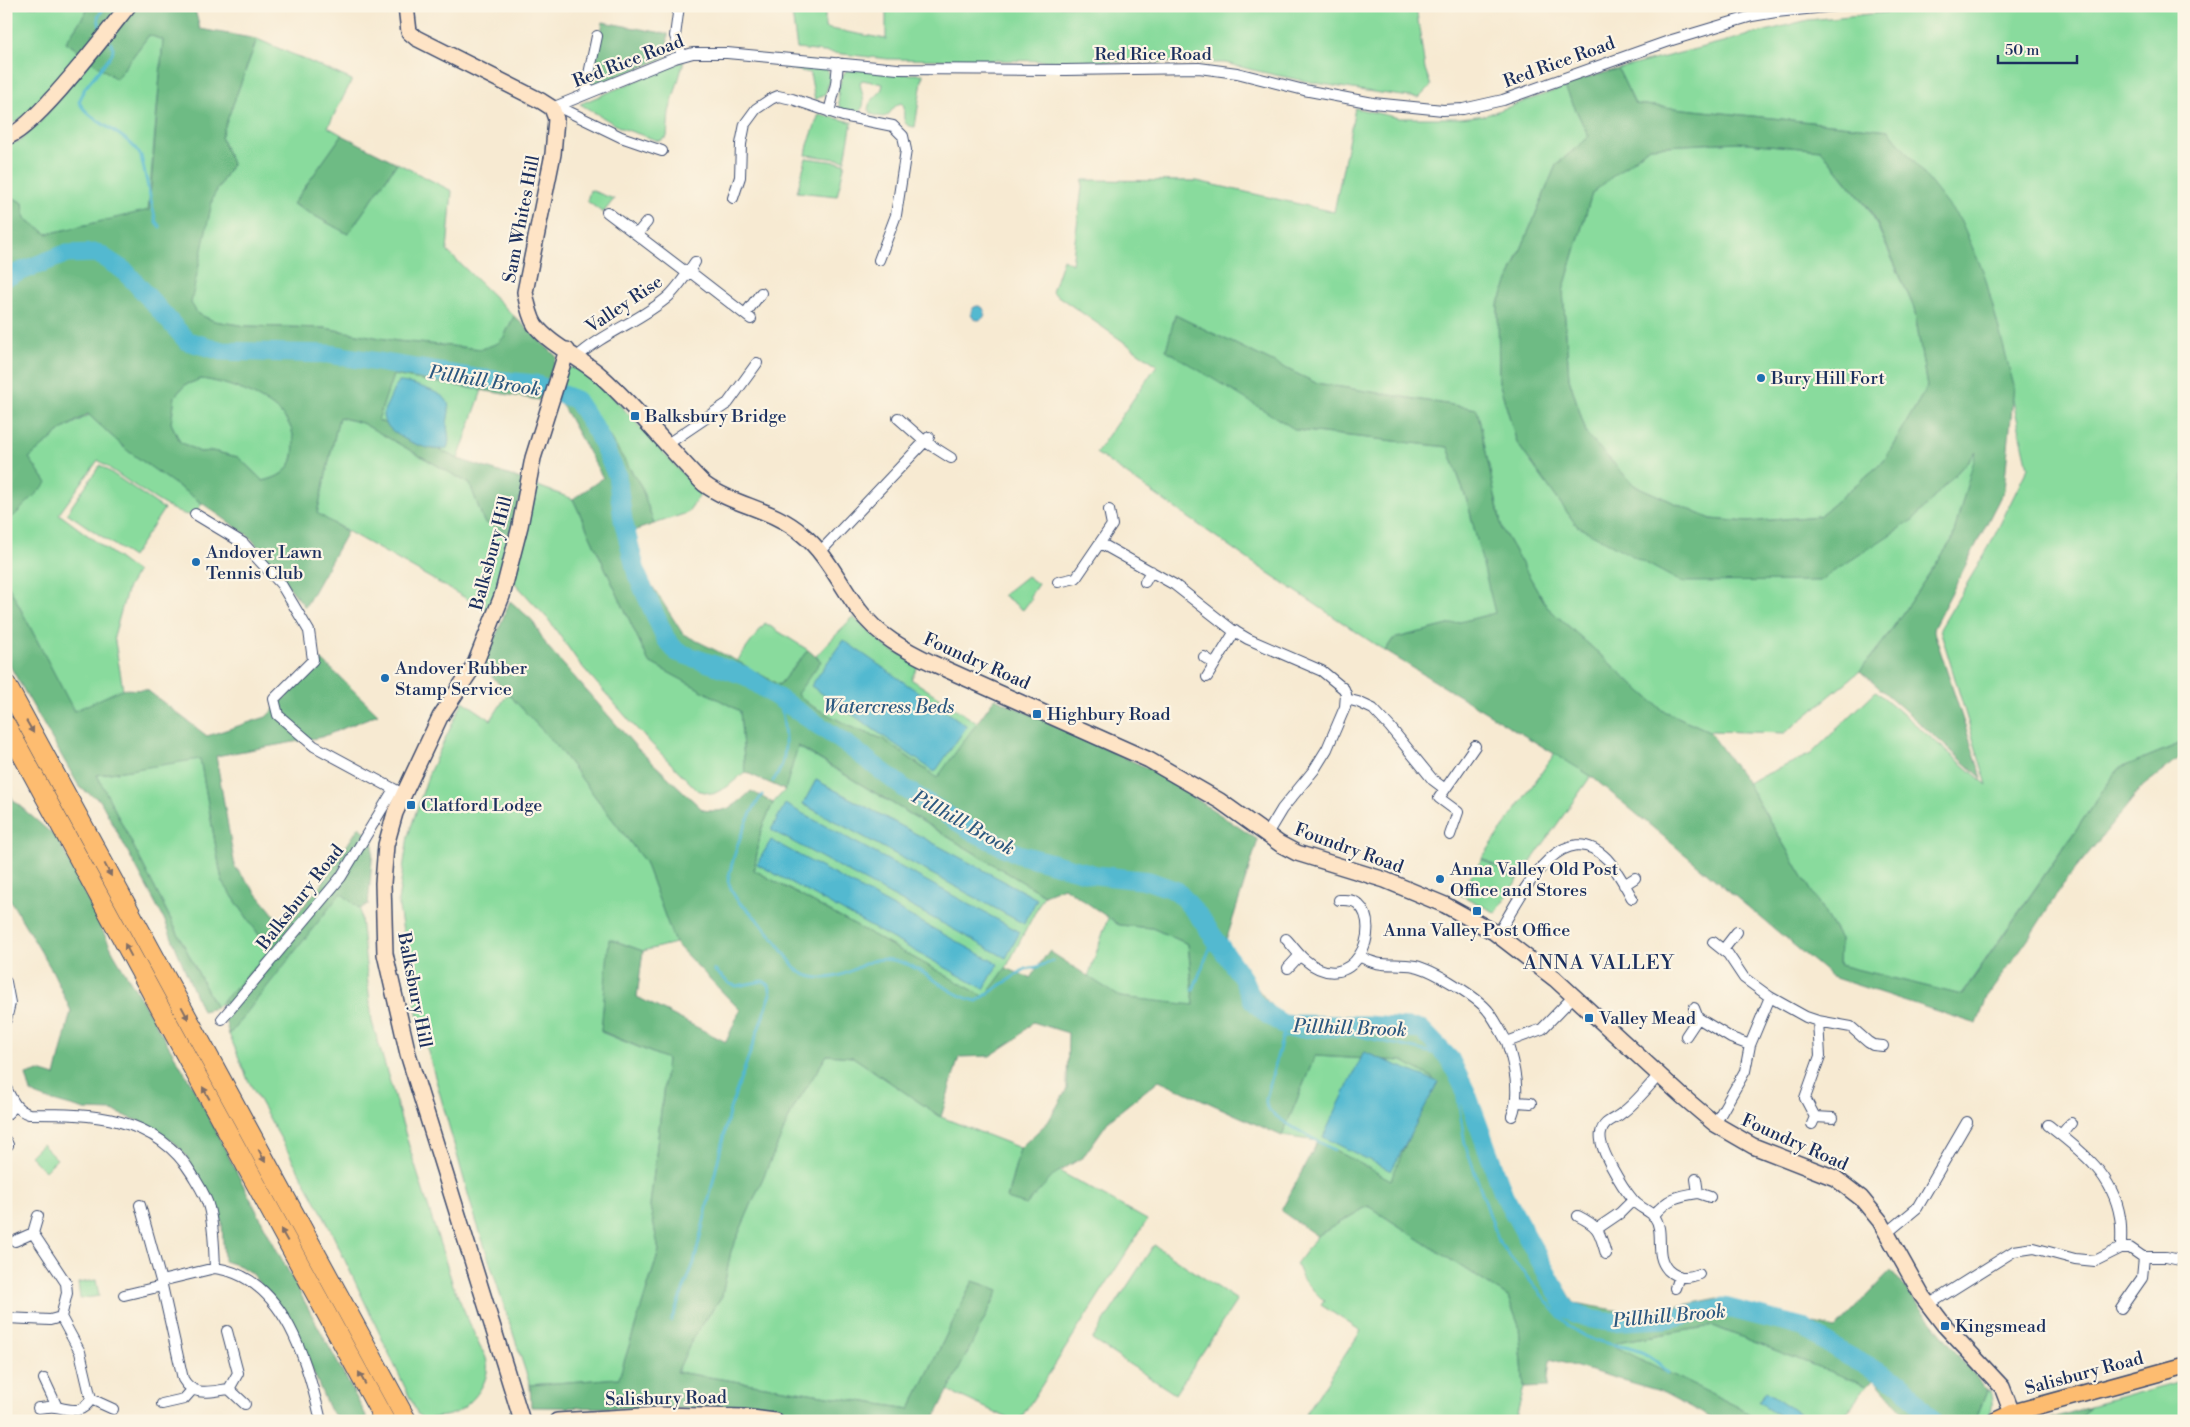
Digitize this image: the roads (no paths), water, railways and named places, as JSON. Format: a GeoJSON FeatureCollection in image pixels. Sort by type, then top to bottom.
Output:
{"type":"FeatureCollection","features":[{"type":"Feature","properties":{"kind":"highway"},"geometry":{"type":"LineString","coordinates":[[6,684],[406,1419]]}},
{"type":"Feature","properties":{"kind":"highway"},"geometry":{"type":"LineString","coordinates":[[6,725],[385,1421]]}},
{"type":"Feature","properties":{"kind":"main road","name":"Salisbury Road"},"geometry":{"type":"LineString","coordinates":[[1996,1421],[2012,1413],[2184,1366]]}},
{"type":"Feature","properties":{"kind":"street"},"geometry":{"type":"LineString","coordinates":[[6,137],[13,136],[35,118],[128,6]]}},
{"type":"Feature","properties":{"kind":"street"},"geometry":{"type":"LineString","coordinates":[[406,6],[409,32],[416,38],[554,107],[621,137],[662,150]]}},
{"type":"Feature","properties":{"kind":"street"},"geometry":{"type":"LineString","coordinates":[[679,6],[676,36],[682,55]]}},
{"type":"Feature","properties":{"kind":"street","name":"Red Rice Road"},"geometry":{"type":"LineString","coordinates":[[554,107],[682,55],[727,52],[898,69],[1074,70],[1199,68],[1237,73],[1304,90],[1373,103],[1425,109],[1463,109],[1502,100],[1634,52],[1743,19],[1776,12],[1836,6]]}},
{"type":"Feature","properties":{"kind":"street"},"geometry":{"type":"LineString","coordinates":[[585,93],[597,36]]}},
{"type":"Feature","properties":{"kind":"street"},"geometry":{"type":"LineString","coordinates":[[829,112],[836,84],[838,63]]}},
{"type":"Feature","properties":{"kind":"street"},"geometry":{"type":"LineString","coordinates":[[731,193],[740,177],[742,133],[745,124],[756,109],[778,96],[829,112],[893,126],[900,131],[906,143],[896,215],[879,260]]}},
{"type":"Feature","properties":{"kind":"street","name":"Sam Whites Hill"},"geometry":{"type":"LineString","coordinates":[[554,107],[556,119],[553,154],[525,292],[528,308],[534,323],[548,340],[572,354]]}},
{"type":"Feature","properties":{"kind":"street","name":"Valley Rise"},"geometry":{"type":"LineString","coordinates":[[607,212],[690,269],[748,316],[761,293]]}},
{"type":"Feature","properties":{"kind":"street"},"geometry":{"type":"LineString","coordinates":[[637,234],[646,222]]}},
{"type":"Feature","properties":{"kind":"street","name":"Valley Rise"},"geometry":{"type":"LineString","coordinates":[[572,354],[600,340],[664,300],[690,269]]}},
{"type":"Feature","properties":{"kind":"street","name":"Balksbury Hill"},"geometry":{"type":"LineString","coordinates":[[522,1421],[416,1081],[396,1008],[385,954],[383,883],[386,845],[399,792],[440,717],[475,664],[502,596],[520,526],[533,458],[558,375],[572,354]]}},
{"type":"Feature","properties":{"kind":"street","name":"Foundry Road"},"geometry":{"type":"LineString","coordinates":[[572,354],[613,388],[666,445],[714,491],[784,521],[801,533],[820,552],[858,610],[873,626],[893,642],[932,663],[1149,760],[1220,802],[1280,844],[1297,853],[1370,874],[1445,905],[1498,934],[1534,961],[1574,996],[1715,1124],[1753,1146],[1836,1178],[1850,1188],[1871,1208],[1928,1305],[1944,1325],[2002,1387],[2012,1413]]}},
{"type":"Feature","properties":{"kind":"street"},"geometry":{"type":"LineString","coordinates":[[666,445],[728,403],[757,363]]}},
{"type":"Feature","properties":{"kind":"street"},"geometry":{"type":"LineString","coordinates":[[898,418],[951,458]]}},
{"type":"Feature","properties":{"kind":"street"},"geometry":{"type":"LineString","coordinates":[[820,552],[926,439]]}},
{"type":"Feature","properties":{"kind":"street"},"geometry":{"type":"LineString","coordinates":[[1058,582],[1076,578],[1112,525],[1109,510]]}},
{"type":"Feature","properties":{"kind":"street"},"geometry":{"type":"LineString","coordinates":[[195,514],[243,543],[281,584],[310,631],[313,660],[274,699],[278,715],[314,746],[399,792]]}},
{"type":"Feature","properties":{"kind":"street"},"geometry":{"type":"LineString","coordinates":[[1100,543],[1185,591],[1235,631],[1270,650],[1322,671],[1344,689],[1346,699],[1334,733],[1321,760],[1282,809],[1267,834]]}},
{"type":"Feature","properties":{"kind":"street"},"geometry":{"type":"LineString","coordinates":[[1145,582],[1151,571]]}},
{"type":"Feature","properties":{"kind":"street"},"geometry":{"type":"LineString","coordinates":[[1207,677],[1235,631]]}},
{"type":"Feature","properties":{"kind":"street"},"geometry":{"type":"LineString","coordinates":[[1204,657],[1215,664]]}},
{"type":"Feature","properties":{"kind":"street"},"geometry":{"type":"LineString","coordinates":[[1346,699],[1366,705],[1380,715],[1433,780],[1445,789]]}},
{"type":"Feature","properties":{"kind":"street"},"geometry":{"type":"LineString","coordinates":[[1450,835],[1458,812],[1439,798],[1474,746]]}},
{"type":"Feature","properties":{"kind":"street","name":"Balksbury Road"},"geometry":{"type":"LineString","coordinates":[[222,1019],[341,877],[399,792]]}},
{"type":"Feature","properties":{"kind":"street"},"geometry":{"type":"LineString","coordinates":[[1498,934],[1538,872],[1559,852],[1570,846],[1582,845],[1596,850],[1611,864],[1632,898]]}},
{"type":"Feature","properties":{"kind":"street"},"geometry":{"type":"LineString","coordinates":[[1624,885],[1635,878]]}},
{"type":"Feature","properties":{"kind":"street"},"geometry":{"type":"LineString","coordinates":[[1361,907],[1364,896]]}},
{"type":"Feature","properties":{"kind":"street"},"geometry":{"type":"LineString","coordinates":[[1286,939],[1300,955],[1312,964],[1335,972],[1348,968],[1360,956],[1366,919],[1361,907],[1352,900],[1339,900]]}},
{"type":"Feature","properties":{"kind":"street"},"geometry":{"type":"LineString","coordinates":[[1723,950],[1736,932]]}},
{"type":"Feature","properties":{"kind":"street"},"geometry":{"type":"LineString","coordinates":[[1714,942],[1728,954],[1744,978],[1770,997],[1818,1021],[1844,1024],[1873,1045],[1882,1046]]}},
{"type":"Feature","properties":{"kind":"street"},"geometry":{"type":"LineString","coordinates":[[1288,968],[1300,955]]}},
{"type":"Feature","properties":{"kind":"street"},"geometry":{"type":"LineString","coordinates":[[1360,956],[1380,965],[1421,968],[1472,996],[1488,1011],[1507,1042],[1516,1082],[1517,1102],[1512,1116]]}},
{"type":"Feature","properties":{"kind":"street"},"geometry":{"type":"LineString","coordinates":[[6,982],[10,1003],[6,1020]]}},
{"type":"Feature","properties":{"kind":"street"},"geometry":{"type":"LineString","coordinates":[[1507,1042],[1542,1029],[1574,996]]}},
{"type":"Feature","properties":{"kind":"street"},"geometry":{"type":"LineString","coordinates":[[1715,1124],[1745,1071],[1750,1045],[1770,997]]}},
{"type":"Feature","properties":{"kind":"street"},"geometry":{"type":"LineString","coordinates":[[1694,1008],[1698,1018],[1731,1038],[1750,1045]]}},
{"type":"Feature","properties":{"kind":"street"},"geometry":{"type":"LineString","coordinates":[[1686,1036],[1698,1018]]}},
{"type":"Feature","properties":{"kind":"street"},"geometry":{"type":"LineString","coordinates":[[1818,1021],[1820,1056],[1805,1098],[1814,1121],[1833,1118]]}},
{"type":"Feature","properties":{"kind":"street"},"geometry":{"type":"LineString","coordinates":[[1659,1075],[1632,1106],[1610,1120],[1601,1130],[1600,1144],[1604,1154],[1633,1200],[1653,1216],[1660,1232],[1660,1258],[1667,1269],[1679,1276],[1692,1277],[1700,1274]]}},
{"type":"Feature","properties":{"kind":"street"},"geometry":{"type":"LineString","coordinates":[[6,1088],[15,1106],[22,1112],[29,1114],[94,1116],[126,1122],[168,1146],[184,1160],[204,1194],[209,1208],[213,1232],[216,1268]]}},
{"type":"Feature","properties":{"kind":"street"},"geometry":{"type":"LineString","coordinates":[[1517,1102],[1532,1103]]}},
{"type":"Feature","properties":{"kind":"street"},"geometry":{"type":"LineString","coordinates":[[6,1115],[15,1106]]}},
{"type":"Feature","properties":{"kind":"street"},"geometry":{"type":"LineString","coordinates":[[1887,1233],[1917,1208],[1967,1122]]}},
{"type":"Feature","properties":{"kind":"street"},"geometry":{"type":"LineString","coordinates":[[2061,1135],[2071,1123]]}},
{"type":"Feature","properties":{"kind":"street"},"geometry":{"type":"LineString","coordinates":[[2048,1125],[2089,1157],[2110,1186],[2120,1217],[2121,1248]]}},
{"type":"Feature","properties":{"kind":"street"},"geometry":{"type":"LineString","coordinates":[[1696,1179],[1698,1193]]}},
{"type":"Feature","properties":{"kind":"street"},"geometry":{"type":"LineString","coordinates":[[1653,1216],[1666,1201],[1678,1196],[1698,1193],[1710,1198]]}},
{"type":"Feature","properties":{"kind":"street"},"geometry":{"type":"LineString","coordinates":[[1598,1228],[1620,1213],[1633,1200]]}},
{"type":"Feature","properties":{"kind":"street"},"geometry":{"type":"LineString","coordinates":[[140,1206],[162,1284],[184,1379],[192,1390],[202,1393],[229,1389],[246,1404]]}},
{"type":"Feature","properties":{"kind":"street"},"geometry":{"type":"LineString","coordinates":[[15,1241],[33,1233],[38,1216]]}},
{"type":"Feature","properties":{"kind":"street"},"geometry":{"type":"LineString","coordinates":[[1578,1216],[1598,1228],[1606,1254]]}},
{"type":"Feature","properties":{"kind":"street"},"geometry":{"type":"LineString","coordinates":[[33,1233],[66,1283],[67,1293],[62,1317],[80,1352],[91,1400],[87,1407],[79,1410],[63,1410],[57,1407],[38,1408]]}},
{"type":"Feature","properties":{"kind":"street"},"geometry":{"type":"LineString","coordinates":[[1928,1305],[2014,1251],[2034,1248],[2075,1259],[2095,1262],[2121,1248],[2130,1248],[2138,1255],[2144,1257],[2166,1257],[2184,1261]]}},
{"type":"Feature","properties":{"kind":"street"},"geometry":{"type":"LineString","coordinates":[[2121,1308],[2142,1278],[2144,1257]]}},
{"type":"Feature","properties":{"kind":"street"},"geometry":{"type":"LineString","coordinates":[[124,1295],[216,1268],[229,1270],[253,1283],[285,1318],[303,1354],[321,1421]]}},
{"type":"Feature","properties":{"kind":"street"},"geometry":{"type":"LineString","coordinates":[[1675,1288],[1679,1276]]}},
{"type":"Feature","properties":{"kind":"street"},"geometry":{"type":"LineString","coordinates":[[6,1318],[50,1320],[62,1317]]}},
{"type":"Feature","properties":{"kind":"street"},"geometry":{"type":"LineString","coordinates":[[227,1332],[238,1373],[229,1389]]}},
{"type":"Feature","properties":{"kind":"street"},"geometry":{"type":"LineString","coordinates":[[44,1379],[57,1407]]}},
{"type":"Feature","properties":{"kind":"street"},"geometry":{"type":"LineString","coordinates":[[162,1404],[184,1399],[192,1390]]}},
{"type":"Feature","properties":{"kind":"street"},"geometry":{"type":"LineString","coordinates":[[91,1400],[113,1409]]}},
{"type":"Feature","properties":{"kind":"street","name":"Salisbury Road"},"geometry":{"type":"LineString","coordinates":[[557,1421],[660,1415],[744,1417],[775,1421]]}},
{"type":"Feature","properties":{"kind":"water"},"geometry":{"type":"Polygon","coordinates":[[[975,306],[981,306],[985,313],[981,320],[975,320],[971,316],[971,310],[975,306]]]}},
{"type":"Feature","properties":{"kind":"water"},"geometry":{"type":"Polygon","coordinates":[[[399,382],[432,391],[447,401],[449,410],[447,424],[449,442],[447,448],[440,449],[420,446],[399,436],[385,423],[384,412],[399,382]]]}},
{"type":"Feature","properties":{"kind":"water","name":"Watercress Beds"},"geometry":{"type":"Polygon","coordinates":[[[843,640],[967,726],[935,772],[811,686],[843,640]]]}},
{"type":"Feature","properties":{"kind":"water"},"geometry":{"type":"Polygon","coordinates":[[[816,780],[1037,899],[1024,924],[803,804],[816,780]]]}},
{"type":"Feature","properties":{"kind":"water"},"geometry":{"type":"Polygon","coordinates":[[[785,804],[1020,932],[1006,958],[771,830],[785,804]]]}},
{"type":"Feature","properties":{"kind":"water"},"geometry":{"type":"Polygon","coordinates":[[[771,840],[998,964],[984,989],[757,864],[771,840]]]}},
{"type":"Feature","properties":{"kind":"water"},"geometry":{"type":"Polygon","coordinates":[[[1364,1052],[1438,1082],[1391,1171],[1323,1137],[1364,1052]]]}},
{"type":"Feature","properties":{"kind":"water"},"geometry":{"type":"Polygon","coordinates":[[[1766,1391],[1810,1421],[1787,1421],[1759,1402],[1766,1391]]]}},
{"type":"Feature","properties":{"kind":"waterway"},"geometry":{"type":"LineString","coordinates":[[100,27],[98,17],[105,6]]}},
{"type":"Feature","properties":{"kind":"waterway"},"geometry":{"type":"LineString","coordinates":[[111,43],[113,48],[112,54],[85,88],[79,102],[84,110],[127,140],[141,156],[156,222],[160,227]]}},
{"type":"Feature","properties":{"kind":"waterway","name":"Pillhill Brook"},"geometry":{"type":"LineString","coordinates":[[6,274],[9,276],[65,254],[97,253],[126,272],[187,341],[222,351],[329,354],[476,378],[535,384],[576,400],[597,432],[617,475],[623,520],[637,575],[666,639],[677,652],[746,676],[849,746],[904,788],[974,832],[1018,854],[1096,875],[1149,881],[1177,891],[1199,916],[1243,979],[1253,1001],[1268,1015],[1283,1024],[1367,1025],[1421,1029],[1450,1059],[1467,1094],[1504,1195],[1567,1310],[1591,1319],[1608,1322],[1666,1319],[1724,1307],[1802,1327],[1848,1356],[1900,1383],[1933,1421]]}},
{"type":"Feature","properties":{"kind":"waterway"},"geometry":{"type":"LineString","coordinates":[[773,781],[779,772],[785,752],[785,731],[780,698]]}},
{"type":"Feature","properties":{"kind":"waterway"},"geometry":{"type":"LineString","coordinates":[[762,795],[750,814],[741,836],[728,881],[738,901],[767,930],[800,972],[816,978],[833,977],[842,975],[871,961],[887,959],[908,964],[955,993],[977,1001],[1025,969],[1053,961]]}},
{"type":"Feature","properties":{"kind":"waterway"},"geometry":{"type":"LineString","coordinates":[[1193,990],[1214,938]]}},
{"type":"Feature","properties":{"kind":"waterway"},"geometry":{"type":"LineString","coordinates":[[671,1321],[694,1263],[730,1109],[771,994],[769,985],[763,981],[737,986],[730,984],[714,970]]}},
{"type":"Feature","properties":{"kind":"waterway"},"geometry":{"type":"LineString","coordinates":[[1283,1024],[1283,1035],[1266,1099],[1267,1107],[1287,1124],[1334,1150]]}},
{"type":"Feature","properties":{"kind":"waterway"},"geometry":{"type":"LineString","coordinates":[[1283,1037],[1356,1035],[1437,1054],[1446,1060],[1454,1073],[1465,1144],[1500,1244],[1563,1321],[1573,1329],[1588,1338],[1641,1352],[1649,1356],[1668,1373]]}},
{"type":"Feature","properties":{"kind":"place","name":"Bury Hill Fort"},"geometry":{"type":"Point","coordinates":[1761,378]}},
{"type":"Feature","properties":{"kind":"place","name":"Balksbury Bridge"},"geometry":{"type":"Point","coordinates":[635,416]}},
{"type":"Feature","properties":{"kind":"place","name":"Andover Lawn Tennis Club"},"geometry":{"type":"Point","coordinates":[196,562]}},
{"type":"Feature","properties":{"kind":"place","name":"Andover Rubber Stamp Service"},"geometry":{"type":"Point","coordinates":[385,678]}},
{"type":"Feature","properties":{"kind":"place","name":"Highbury Road"},"geometry":{"type":"Point","coordinates":[1037,714]}},
{"type":"Feature","properties":{"kind":"place","name":"Clatford Lodge"},"geometry":{"type":"Point","coordinates":[411,805]}},
{"type":"Feature","properties":{"kind":"place","name":"Anna Valley Old Post Office and Stores"},"geometry":{"type":"Point","coordinates":[1440,879]}},
{"type":"Feature","properties":{"kind":"place","name":"Anna Valley Post Office"},"geometry":{"type":"Point","coordinates":[1477,911]}},
{"type":"Feature","properties":{"kind":"place","name":"Valley Mead"},"geometry":{"type":"Point","coordinates":[1589,1018]}},
{"type":"Feature","properties":{"kind":"place","name":"Kingsmead"},"geometry":{"type":"Point","coordinates":[1945,1326]}},
{"type":"Feature","properties":{"kind":"district","name":"ANNA VALLEY"},"geometry":{"type":"Point","coordinates":[1599,962]}}]}
